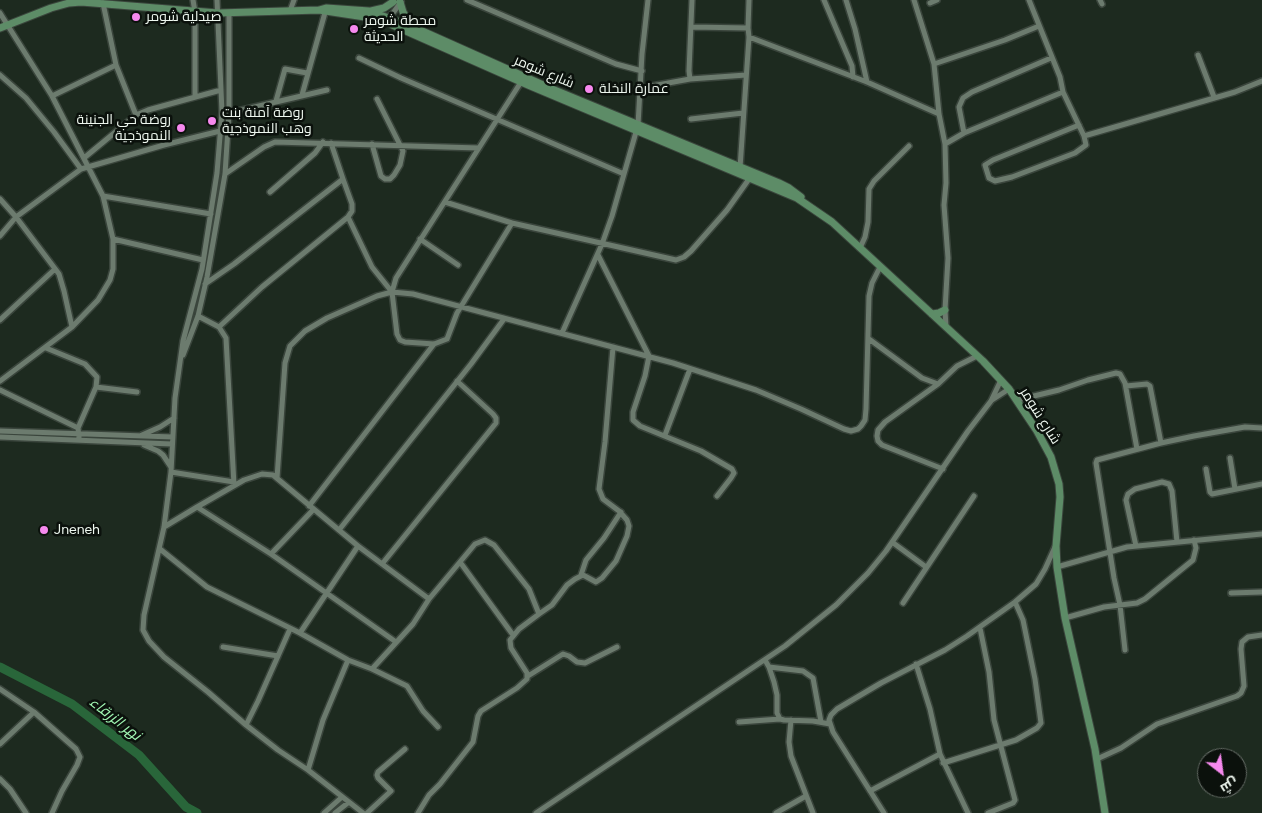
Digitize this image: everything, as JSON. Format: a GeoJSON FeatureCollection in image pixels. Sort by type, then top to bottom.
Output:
{"type":"FeatureCollection","features":[{"type":"Feature","properties":{"kind":"main road"},"geometry":{"type":"LineString","coordinates":[[369,11],[384,8],[397,1],[411,26]]}},
{"type":"Feature","properties":{"kind":"main road","name":"شارع شومر"},"geometry":{"type":"LineString","coordinates":[[3,26],[68,2],[141,3],[195,12],[218,13],[290,10],[369,11],[521,82],[638,127]]}},
{"type":"Feature","properties":{"kind":"main road","name":"شارع شومر"},"geometry":{"type":"LineString","coordinates":[[323,10],[411,26],[638,127],[739,170],[789,188],[832,222],[1001,380],[1017,400],[1044,442],[1059,484],[1060,515],[1056,546],[1057,567],[1065,618],[1097,759],[1105,813]]}},
{"type":"Feature","properties":{"kind":"main road","name":"شارع شومر"},"geometry":{"type":"LineString","coordinates":[[739,170],[749,179],[808,204]]}},
{"type":"Feature","properties":{"kind":"main road"},"geometry":{"type":"LineString","coordinates":[[932,314],[944,310]]}},
{"type":"Feature","properties":{"kind":"street"},"geometry":{"type":"LineString","coordinates":[[193,0],[195,12],[195,97]]}},
{"type":"Feature","properties":{"kind":"street"},"geometry":{"type":"LineString","coordinates":[[217,0],[222,90],[217,173],[204,260],[183,341],[175,398],[171,470],[164,527],[144,615],[144,630],[153,647],[164,658],[278,750],[308,770],[363,813]]}},
{"type":"Feature","properties":{"kind":"street"},"geometry":{"type":"LineString","coordinates":[[290,10],[294,0]]}},
{"type":"Feature","properties":{"kind":"street"},"geometry":{"type":"LineString","coordinates":[[467,0],[616,64],[642,71]]}},
{"type":"Feature","properties":{"kind":"street"},"geometry":{"type":"LineString","coordinates":[[562,332],[598,255],[612,216],[638,127],[648,0]]}},
{"type":"Feature","properties":{"kind":"street"},"geometry":{"type":"LineString","coordinates":[[690,79],[692,0]]}},
{"type":"Feature","properties":{"kind":"street"},"geometry":{"type":"LineString","coordinates":[[739,170],[749,37],[749,0]]}},
{"type":"Feature","properties":{"kind":"street"},"geometry":{"type":"LineString","coordinates":[[824,0],[852,66],[853,77]]}},
{"type":"Feature","properties":{"kind":"street"},"geometry":{"type":"LineString","coordinates":[[846,0],[855,29],[867,82]]}},
{"type":"Feature","properties":{"kind":"street"},"geometry":{"type":"LineString","coordinates":[[914,0],[934,64],[939,114],[945,144],[946,183],[944,205],[948,258],[944,310],[946,327]]}},
{"type":"Feature","properties":{"kind":"street"},"geometry":{"type":"LineString","coordinates":[[930,2],[937,0]]}},
{"type":"Feature","properties":{"kind":"street"},"geometry":{"type":"LineString","coordinates":[[1029,0],[1060,77],[1063,92],[1079,125],[1084,136],[1086,145],[1075,153],[1012,177],[995,181],[989,178],[985,165],[993,160],[1079,125]]}},
{"type":"Feature","properties":{"kind":"street"},"geometry":{"type":"LineString","coordinates":[[389,21],[389,11],[397,1]]}},
{"type":"Feature","properties":{"kind":"street"},"geometry":{"type":"LineString","coordinates":[[103,3],[116,65],[136,115]]}},
{"type":"Feature","properties":{"kind":"street"},"geometry":{"type":"LineString","coordinates":[[302,95],[323,10]]}},
{"type":"Feature","properties":{"kind":"street"},"geometry":{"type":"LineString","coordinates":[[0,13],[3,26],[52,96],[89,166],[103,196],[114,239],[114,260],[110,280],[98,300],[72,327],[0,381]]}},
{"type":"Feature","properties":{"kind":"street"},"geometry":{"type":"LineString","coordinates":[[180,360],[198,316],[206,283],[225,174],[229,112],[229,13]]}},
{"type":"Feature","properties":{"kind":"street"},"geometry":{"type":"LineString","coordinates":[[934,64],[1005,40],[1039,26]]}},
{"type":"Feature","properties":{"kind":"street"},"geometry":{"type":"LineString","coordinates":[[692,28],[748,28]]}},
{"type":"Feature","properties":{"kind":"street"},"geometry":{"type":"LineString","coordinates":[[749,37],[867,82],[939,114]]}},
{"type":"Feature","properties":{"kind":"street"},"geometry":{"type":"LineString","coordinates":[[1198,55],[1214,98]]}},
{"type":"Feature","properties":{"kind":"street"},"geometry":{"type":"LineString","coordinates":[[359,58],[624,174]]}},
{"type":"Feature","properties":{"kind":"street"},"geometry":{"type":"LineString","coordinates":[[964,133],[959,106],[963,98],[972,92],[1051,58]]}},
{"type":"Feature","properties":{"kind":"street"},"geometry":{"type":"LineString","coordinates":[[52,96],[116,65]]}},
{"type":"Feature","properties":{"kind":"street"},"geometry":{"type":"LineString","coordinates":[[276,101],[285,69],[307,73]]}},
{"type":"Feature","properties":{"kind":"street"},"geometry":{"type":"LineString","coordinates":[[0,75],[26,98],[81,169]]}},
{"type":"Feature","properties":{"kind":"street"},"geometry":{"type":"LineString","coordinates":[[641,88],[690,79],[746,75]]}},
{"type":"Feature","properties":{"kind":"street"},"geometry":{"type":"LineString","coordinates":[[1084,136],[1235,92],[1262,81]]}},
{"type":"Feature","properties":{"kind":"street"},"geometry":{"type":"LineString","coordinates":[[512,223],[453,321],[449,336],[443,342],[434,344],[400,340],[397,334],[392,292],[396,278],[521,82]]}},
{"type":"Feature","properties":{"kind":"street"},"geometry":{"type":"LineString","coordinates":[[84,158],[136,115],[222,90]]}},
{"type":"Feature","properties":{"kind":"street"},"geometry":{"type":"LineString","coordinates":[[229,112],[327,90]]}},
{"type":"Feature","properties":{"kind":"street"},"geometry":{"type":"LineString","coordinates":[[945,144],[964,133],[1063,92]]}},
{"type":"Feature","properties":{"kind":"street"},"geometry":{"type":"LineString","coordinates":[[372,144],[382,178],[388,179],[394,175],[400,165],[403,155],[402,146],[377,99]]}},
{"type":"Feature","properties":{"kind":"street"},"geometry":{"type":"LineString","coordinates":[[691,119],[743,113]]}},
{"type":"Feature","properties":{"kind":"street"},"geometry":{"type":"LineString","coordinates":[[0,236],[16,217],[81,169],[220,131]]}},
{"type":"Feature","properties":{"kind":"street"},"geometry":{"type":"LineString","coordinates":[[225,174],[271,143],[284,141],[479,148]]}},
{"type":"Feature","properties":{"kind":"street"},"geometry":{"type":"LineString","coordinates":[[270,192],[315,153],[323,142]]}},
{"type":"Feature","properties":{"kind":"street"},"geometry":{"type":"LineString","coordinates":[[219,327],[262,287],[348,217],[352,208],[331,143]]}},
{"type":"Feature","properties":{"kind":"street"},"geometry":{"type":"LineString","coordinates":[[860,248],[865,237],[868,222],[869,190],[874,181],[909,146]]}},
{"type":"Feature","properties":{"kind":"street"},"geometry":{"type":"LineString","coordinates":[[198,286],[206,283],[234,264],[343,179]]}},
{"type":"Feature","properties":{"kind":"street"},"geometry":{"type":"LineString","coordinates":[[445,202],[512,223],[676,260],[684,257],[727,210],[749,179]]}},
{"type":"Feature","properties":{"kind":"street"},"geometry":{"type":"LineString","coordinates":[[103,196],[211,214]]}},
{"type":"Feature","properties":{"kind":"street"},"geometry":{"type":"LineString","coordinates":[[0,199],[55,269],[64,291],[72,327]]}},
{"type":"Feature","properties":{"kind":"street"},"geometry":{"type":"LineString","coordinates":[[348,217],[368,259],[392,292]]}},
{"type":"Feature","properties":{"kind":"street"},"geometry":{"type":"LineString","coordinates":[[114,239],[204,260]]}},
{"type":"Feature","properties":{"kind":"street"},"geometry":{"type":"LineString","coordinates":[[420,239],[458,265]]}},
{"type":"Feature","properties":{"kind":"street"},"geometry":{"type":"LineString","coordinates":[[598,255],[649,356],[633,418],[634,422],[700,451],[732,469],[734,473],[717,496]]}},
{"type":"Feature","properties":{"kind":"street"},"geometry":{"type":"LineString","coordinates":[[277,478],[285,363],[290,346],[305,331],[327,318],[370,299],[392,292],[413,294],[504,320],[562,332],[649,356],[756,390],[852,431],[861,426],[865,420],[869,296],[872,283],[880,267]]}},
{"type":"Feature","properties":{"kind":"street"},"geometry":{"type":"LineString","coordinates":[[0,320],[55,269]]}},
{"type":"Feature","properties":{"kind":"street"},"geometry":{"type":"LineString","coordinates":[[198,316],[219,327],[226,338],[234,483]]}},
{"type":"Feature","properties":{"kind":"street"},"geometry":{"type":"LineString","coordinates":[[338,530],[504,320]]}},
{"type":"Feature","properties":{"kind":"street"},"geometry":{"type":"LineString","coordinates":[[868,339],[922,378],[938,384]]}},
{"type":"Feature","properties":{"kind":"street"},"geometry":{"type":"LineString","coordinates":[[272,554],[311,508],[434,344]]}},
{"type":"Feature","properties":{"kind":"street"},"geometry":{"type":"LineString","coordinates":[[582,576],[593,581],[599,581],[616,560],[629,529],[627,520],[620,512],[603,500],[598,489],[605,442],[613,347]]}},
{"type":"Feature","properties":{"kind":"street"},"geometry":{"type":"LineString","coordinates":[[46,348],[85,364],[96,376],[96,387],[78,431],[80,440]]}},
{"type":"Feature","properties":{"kind":"street"},"geometry":{"type":"LineString","coordinates":[[943,469],[882,445],[878,441],[878,430],[885,422],[938,384],[957,366],[977,356]]}},
{"type":"Feature","properties":{"kind":"street"},"geometry":{"type":"LineString","coordinates":[[665,435],[690,369]]}},
{"type":"Feature","properties":{"kind":"street"},"geometry":{"type":"LineString","coordinates":[[1017,400],[1116,373],[1120,374],[1126,386],[1137,449]]}},
{"type":"Feature","properties":{"kind":"street"},"geometry":{"type":"LineString","coordinates":[[536,813],[765,660],[805,632],[836,605],[868,573],[892,542],[991,400],[1001,380]]}},
{"type":"Feature","properties":{"kind":"street"},"geometry":{"type":"LineString","coordinates":[[382,564],[496,423],[496,418],[493,414],[457,381]]}},
{"type":"Feature","properties":{"kind":"street"},"geometry":{"type":"LineString","coordinates":[[1126,386],[1147,384],[1150,386],[1161,443]]}},
{"type":"Feature","properties":{"kind":"street"},"geometry":{"type":"LineString","coordinates":[[96,387],[136,392]]}},
{"type":"Feature","properties":{"kind":"street"},"geometry":{"type":"LineString","coordinates":[[0,390],[78,431]]}},
{"type":"Feature","properties":{"kind":"street"},"geometry":{"type":"LineString","coordinates":[[991,400],[1009,390]]}},
{"type":"Feature","properties":{"kind":"street"},"geometry":{"type":"LineString","coordinates":[[139,436],[160,427],[174,418]]}},
{"type":"Feature","properties":{"kind":"street"},"geometry":{"type":"LineString","coordinates":[[1125,650],[1097,460],[1161,443],[1244,427],[1262,428]]}},
{"type":"Feature","properties":{"kind":"street"},"geometry":{"type":"LineString","coordinates":[[0,431],[78,431],[173,437]]}},
{"type":"Feature","properties":{"kind":"street"},"geometry":{"type":"LineString","coordinates":[[0,437],[172,444]]}},
{"type":"Feature","properties":{"kind":"street"},"geometry":{"type":"LineString","coordinates":[[137,443],[164,455],[171,470]]}},
{"type":"Feature","properties":{"kind":"street"},"geometry":{"type":"LineString","coordinates":[[1230,458],[1235,489]]}},
{"type":"Feature","properties":{"kind":"street"},"geometry":{"type":"LineString","coordinates":[[1206,469],[1212,494],[1262,484]]}},
{"type":"Feature","properties":{"kind":"street"},"geometry":{"type":"LineString","coordinates":[[171,470],[234,483]]}},
{"type":"Feature","properties":{"kind":"street"},"geometry":{"type":"LineString","coordinates":[[164,527],[234,483],[262,474],[273,475],[358,546],[429,599]]}},
{"type":"Feature","properties":{"kind":"street"},"geometry":{"type":"LineString","coordinates":[[1136,546],[1126,500],[1128,494],[1135,489],[1162,482],[1169,484],[1172,491],[1177,542]]}},
{"type":"Feature","properties":{"kind":"street"},"geometry":{"type":"LineString","coordinates":[[903,603],[974,496]]}},
{"type":"Feature","properties":{"kind":"street"},"geometry":{"type":"LineString","coordinates":[[197,507],[272,554],[396,642]]}},
{"type":"Feature","properties":{"kind":"street"},"geometry":{"type":"LineString","coordinates":[[528,676],[511,648],[513,635],[552,605],[566,585],[582,576],[586,560],[604,538],[620,512]]}},
{"type":"Feature","properties":{"kind":"street"},"geometry":{"type":"LineString","coordinates":[[1057,567],[1136,546],[1262,534]]}},
{"type":"Feature","properties":{"kind":"street"},"geometry":{"type":"LineString","coordinates":[[372,669],[413,624],[429,599],[477,542],[485,540],[490,542],[529,590],[539,614]]}},
{"type":"Feature","properties":{"kind":"street"},"geometry":{"type":"LineString","coordinates":[[1065,618],[1104,607],[1137,603],[1145,599],[1193,560],[1196,554],[1194,540]]}},
{"type":"Feature","properties":{"kind":"street"},"geometry":{"type":"LineString","coordinates":[[892,542],[926,567]]}},
{"type":"Feature","properties":{"kind":"street"},"geometry":{"type":"LineString","coordinates":[[300,633],[358,546]]}},
{"type":"Feature","properties":{"kind":"street"},"geometry":{"type":"LineString","coordinates":[[884,813],[833,732],[829,720],[831,715],[837,709],[980,628],[1015,602],[1036,584],[1056,546]]}},
{"type":"Feature","properties":{"kind":"street"},"geometry":{"type":"LineString","coordinates":[[160,549],[207,587],[300,633],[348,660],[407,686],[423,711],[438,727]]}},
{"type":"Feature","properties":{"kind":"street"},"geometry":{"type":"LineString","coordinates":[[460,562],[513,635]]}},
{"type":"Feature","properties":{"kind":"street"},"geometry":{"type":"LineString","coordinates":[[1231,593],[1262,592]]}},
{"type":"Feature","properties":{"kind":"street"},"geometry":{"type":"LineString","coordinates":[[943,763],[1016,740],[1040,725],[1042,720],[1023,620],[1015,602]]}},
{"type":"Feature","properties":{"kind":"street"},"geometry":{"type":"LineString","coordinates":[[246,725],[290,628]]}},
{"type":"Feature","properties":{"kind":"street"},"geometry":{"type":"LineString","coordinates":[[980,628],[989,672],[994,720],[1015,800],[1013,803],[988,813]]}},
{"type":"Feature","properties":{"kind":"street"},"geometry":{"type":"LineString","coordinates":[[1097,759],[1122,748],[1157,724],[1241,693],[1244,686],[1242,642],[1248,637],[1262,635]]}},
{"type":"Feature","properties":{"kind":"street"},"geometry":{"type":"LineString","coordinates":[[223,647],[278,656]]}},
{"type":"Feature","properties":{"kind":"street"},"geometry":{"type":"LineString","coordinates":[[418,813],[429,796],[473,742],[476,722],[481,712],[518,688],[528,676],[563,654],[577,662],[585,663],[617,647]]}},
{"type":"Feature","properties":{"kind":"street"},"geometry":{"type":"LineString","coordinates":[[308,770],[316,740],[348,660]]}},
{"type":"Feature","properties":{"kind":"street"},"geometry":{"type":"LineString","coordinates":[[765,660],[769,667],[777,695],[776,708],[780,719]]}},
{"type":"Feature","properties":{"kind":"street"},"geometry":{"type":"LineString","coordinates":[[916,664],[930,709],[943,763],[968,813]]}},
{"type":"Feature","properties":{"kind":"street"},"geometry":{"type":"LineString","coordinates":[[769,667],[803,671],[813,678],[821,722]]}},
{"type":"Feature","properties":{"kind":"street"},"geometry":{"type":"LineString","coordinates":[[0,689],[34,712],[76,750],[80,757],[52,813]]}},
{"type":"Feature","properties":{"kind":"street"},"geometry":{"type":"LineString","coordinates":[[0,744],[34,712]]}},
{"type":"Feature","properties":{"kind":"street"},"geometry":{"type":"LineString","coordinates":[[739,722],[780,719],[830,724]]}},
{"type":"Feature","properties":{"kind":"street"},"geometry":{"type":"LineString","coordinates":[[791,720],[789,742],[791,756],[813,813]]}},
{"type":"Feature","properties":{"kind":"street"},"geometry":{"type":"LineString","coordinates":[[367,813],[391,791],[378,778],[378,772],[405,749]]}},
{"type":"Feature","properties":{"kind":"street"},"geometry":{"type":"LineString","coordinates":[[870,791],[940,754]]}},
{"type":"Feature","properties":{"kind":"street"},"geometry":{"type":"LineString","coordinates":[[0,779],[10,789],[26,813]]}},
{"type":"Feature","properties":{"kind":"street"},"geometry":{"type":"LineString","coordinates":[[776,813],[806,796]]}},
{"type":"Feature","properties":{"kind":"street"},"geometry":{"type":"LineString","coordinates":[[324,813],[342,797]]}},
{"type":"Feature","properties":{"kind":"street"},"geometry":{"type":"LineString","coordinates":[[335,813],[349,802]]}},
{"type":"Feature","properties":{"kind":"waterway","name":"نهر الزرقاء"},"geometry":{"type":"LineString","coordinates":[[0,667],[72,704],[139,755],[186,807],[197,813]]}},
{"type":"Feature","properties":{"kind":"place","name":"صيدلية شومر"},"geometry":{"type":"Point","coordinates":[136,17]}},
{"type":"Feature","properties":{"kind":"place","name":"محطة شومر الحديثة"},"geometry":{"type":"Point","coordinates":[354,29]}},
{"type":"Feature","properties":{"kind":"place","name":"عمارة النخلة"},"geometry":{"type":"Point","coordinates":[589,89]}},
{"type":"Feature","properties":{"kind":"place","name":"روضة آمنة بنت وهب النموذجية"},"geometry":{"type":"Point","coordinates":[212,121]}},
{"type":"Feature","properties":{"kind":"place","name":"روضة حي الجنينة النموذجية"},"geometry":{"type":"Point","coordinates":[181,128]}},
{"type":"Feature","properties":{"kind":"place","name":"Jneneh"},"geometry":{"type":"Point","coordinates":[44,530]}}]}
